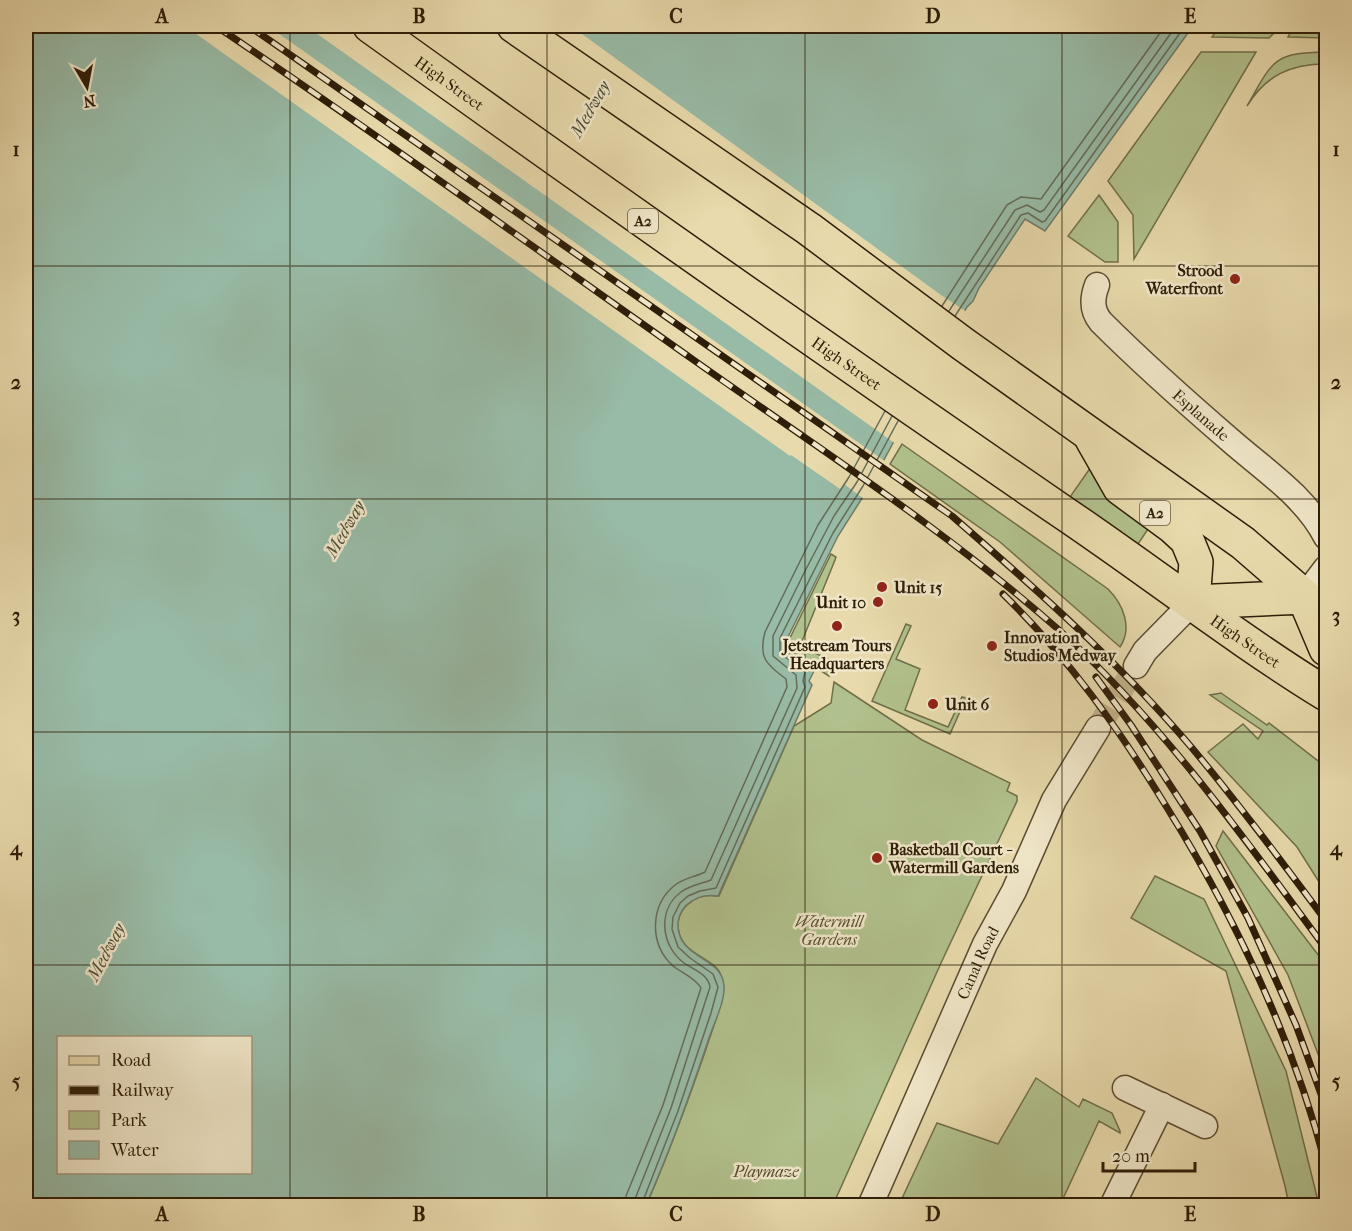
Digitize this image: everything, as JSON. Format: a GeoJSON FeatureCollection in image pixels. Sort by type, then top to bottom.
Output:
{"type":"FeatureCollection","features":[{"type":"Feature","properties":{"kind":"main road","name":"High Street"},"geometry":{"type":"LineString","coordinates":[[370,26],[919,414],[1326,694]]}},
{"type":"Feature","properties":{"kind":"main road","name":"A2"},"geometry":{"type":"LineString","coordinates":[[514,26],[809,229],[963,344],[1243,543],[1315,606],[1326,649]]}},
{"type":"Feature","properties":{"kind":"main road","name":"A2"},"geometry":{"type":"LineString","coordinates":[[1089,433],[1118,486],[1187,540],[1196,562],[1193,602]]}},
{"type":"Feature","properties":{"kind":"main road"},"geometry":{"type":"LineString","coordinates":[[1193,602],[1315,606]]}},
{"type":"Feature","properties":{"kind":"street","name":"Esplanade"},"geometry":{"type":"LineString","coordinates":[[1097,285],[1094,307],[1095,315],[1101,322],[1229,440],[1292,493],[1315,519],[1326,537]]}},
{"type":"Feature","properties":{"kind":"street"},"geometry":{"type":"LineString","coordinates":[[1315,606],[1326,568]]}},
{"type":"Feature","properties":{"kind":"street"},"geometry":{"type":"LineString","coordinates":[[1136,666],[1145,651],[1193,602]]}},
{"type":"Feature","properties":{"kind":"street","name":"Canal Road"},"geometry":{"type":"LineString","coordinates":[[870,1206],[985,944],[1014,891],[1054,800],[1098,728]]}},
{"type":"Feature","properties":{"kind":"street"},"geometry":{"type":"LineString","coordinates":[[1125,1088],[1205,1126]]}},
{"type":"Feature","properties":{"kind":"street"},"geometry":{"type":"LineString","coordinates":[[1113,1206],[1162,1106]]}},
{"type":"Feature","properties":{"kind":"green space"},"geometry":{"type":"Polygon","coordinates":[[[1220,26],[1272,26],[1275,32],[1269,38],[1212,37],[1220,26]]]}},
{"type":"Feature","properties":{"kind":"green space"},"geometry":{"type":"Polygon","coordinates":[[[1294,26],[1326,26],[1326,38],[1288,37],[1294,26]]]}},
{"type":"Feature","properties":{"kind":"green space"},"geometry":{"type":"Polygon","coordinates":[[[1201,52],[1256,52],[1134,259],[1133,215],[1108,181],[1201,52]]]}},
{"type":"Feature","properties":{"kind":"green space"},"geometry":{"type":"Polygon","coordinates":[[[1326,52],[1326,64],[1302,66],[1280,73],[1262,86],[1247,106],[1269,69],[1276,63],[1295,55],[1326,52]]]}},
{"type":"Feature","properties":{"kind":"green space"},"geometry":{"type":"Polygon","coordinates":[[[1099,195],[1118,222],[1118,262],[1105,262],[1068,236],[1099,195]]]}},
{"type":"Feature","properties":{"kind":"green space"},"geometry":{"type":"Polygon","coordinates":[[[902,444],[1108,589],[1122,609],[1126,624],[1124,640],[1120,647],[1000,542],[890,464],[902,444]]]}},
{"type":"Feature","properties":{"kind":"green space"},"geometry":{"type":"Polygon","coordinates":[[[1093,464],[1154,520],[1138,544],[1070,497],[1093,464]]]}},
{"type":"Feature","properties":{"kind":"green space"},"geometry":{"type":"Polygon","coordinates":[[[831,554],[836,557],[835,560],[800,646],[828,659],[829,676],[790,651],[789,640],[831,554]]]}},
{"type":"Feature","properties":{"kind":"green space"},"geometry":{"type":"Polygon","coordinates":[[[906,624],[911,626],[896,659],[920,669],[905,710],[948,727],[962,697],[966,698],[950,734],[872,701],[906,624]]]}},
{"type":"Feature","properties":{"kind":"green space","name":"Watermill Gardens"},"geometry":{"type":"Polygon","coordinates":[[[834,682],[922,740],[1010,783],[1007,791],[1017,796],[1017,801],[941,963],[833,1205],[646,1206],[670,1149],[721,999],[720,973],[715,966],[684,944],[680,935],[679,916],[684,908],[695,899],[719,896],[794,726],[831,703],[834,682]]]}},
{"type":"Feature","properties":{"kind":"green space"},"geometry":{"type":"Polygon","coordinates":[[[1221,693],[1267,725],[1269,723],[1326,767],[1326,893],[1297,847],[1208,752],[1243,724],[1258,739],[1263,731],[1210,695],[1221,693]]]}},
{"type":"Feature","properties":{"kind":"green space"},"geometry":{"type":"Polygon","coordinates":[[[1223,831],[1326,965],[1326,1075],[1288,975],[1216,846],[1223,831]]]}},
{"type":"Feature","properties":{"kind":"green space"},"geometry":{"type":"Polygon","coordinates":[[[1155,876],[1204,899],[1286,1071],[1319,1205],[1289,1205],[1226,971],[1131,918],[1155,876]]]}},
{"type":"Feature","properties":{"kind":"green space"},"geometry":{"type":"Polygon","coordinates":[[[1036,1078],[1079,1107],[1083,1099],[1112,1113],[1120,1131],[1120,1133],[1099,1121],[1060,1205],[899,1205],[937,1123],[998,1144],[1036,1078]]]}},
{"type":"Feature","properties":{"kind":"water","name":"Medway"},"geometry":{"type":"Polygon","coordinates":[[[26,26],[1193,26],[1045,231],[1025,219],[979,288],[868,489],[838,536],[786,641],[786,651],[814,671],[809,681],[812,685],[718,896],[705,896],[689,903],[681,913],[678,923],[684,944],[716,968],[721,976],[724,992],[679,1123],[646,1205],[26,1205],[26,26]]]}},
{"type":"Feature","properties":{"kind":"pier"},"geometry":{"type":"Polygon","coordinates":[[[185,26],[268,26],[886,462],[871,491],[864,499],[844,484],[840,489],[790,456],[185,26]]]}},
{"type":"Feature","properties":{"kind":"pier"},"geometry":{"type":"Polygon","coordinates":[[[306,26],[571,26],[967,312],[896,444],[306,26]]]}},
{"type":"Feature","properties":{"kind":"tunnel"},"geometry":{"type":"LineString","coordinates":[[1098,728],[1136,666]]}},
{"type":"Feature","properties":{"kind":"railway"},"geometry":{"type":"LineString","coordinates":[[216,26],[397,150],[881,491],[972,558],[1016,594],[1096,665],[1167,742],[1233,824],[1326,949]]}},
{"type":"Feature","properties":{"kind":"railway"},"geometry":{"type":"LineString","coordinates":[[249,26],[952,516],[1015,571],[1136,686],[1227,790],[1326,921]]}},
{"type":"Feature","properties":{"kind":"railway"},"geometry":{"type":"LineString","coordinates":[[1003,594],[1071,668],[1111,722],[1191,848],[1260,980],[1297,1072],[1326,1166]]}},
{"type":"Feature","properties":{"kind":"railway"},"geometry":{"type":"LineString","coordinates":[[1096,677],[1131,725],[1200,831],[1248,918],[1296,1025],[1326,1108]]}},
{"type":"Feature","properties":{"kind":"place","name":"Strood Waterfront"},"geometry":{"type":"Point","coordinates":[1235,279]}},
{"type":"Feature","properties":{"kind":"place","name":"Unit 15"},"geometry":{"type":"Point","coordinates":[882,587]}},
{"type":"Feature","properties":{"kind":"place","name":"Unit 10"},"geometry":{"type":"Point","coordinates":[878,602]}},
{"type":"Feature","properties":{"kind":"place","name":"Jetstream Tours Headquarters"},"geometry":{"type":"Point","coordinates":[837,626]}},
{"type":"Feature","properties":{"kind":"place","name":"Innovation Studios Medway"},"geometry":{"type":"Point","coordinates":[992,646]}},
{"type":"Feature","properties":{"kind":"place","name":"Unit 6"},"geometry":{"type":"Point","coordinates":[933,704]}},
{"type":"Feature","properties":{"kind":"place","name":"Basketball Court - Watermill Gardens"},"geometry":{"type":"Point","coordinates":[877,858]}},
{"type":"Feature","properties":{"kind":"park label","name":"Playmaze"},"geometry":{"type":"Point","coordinates":[766,1171]}}]}
